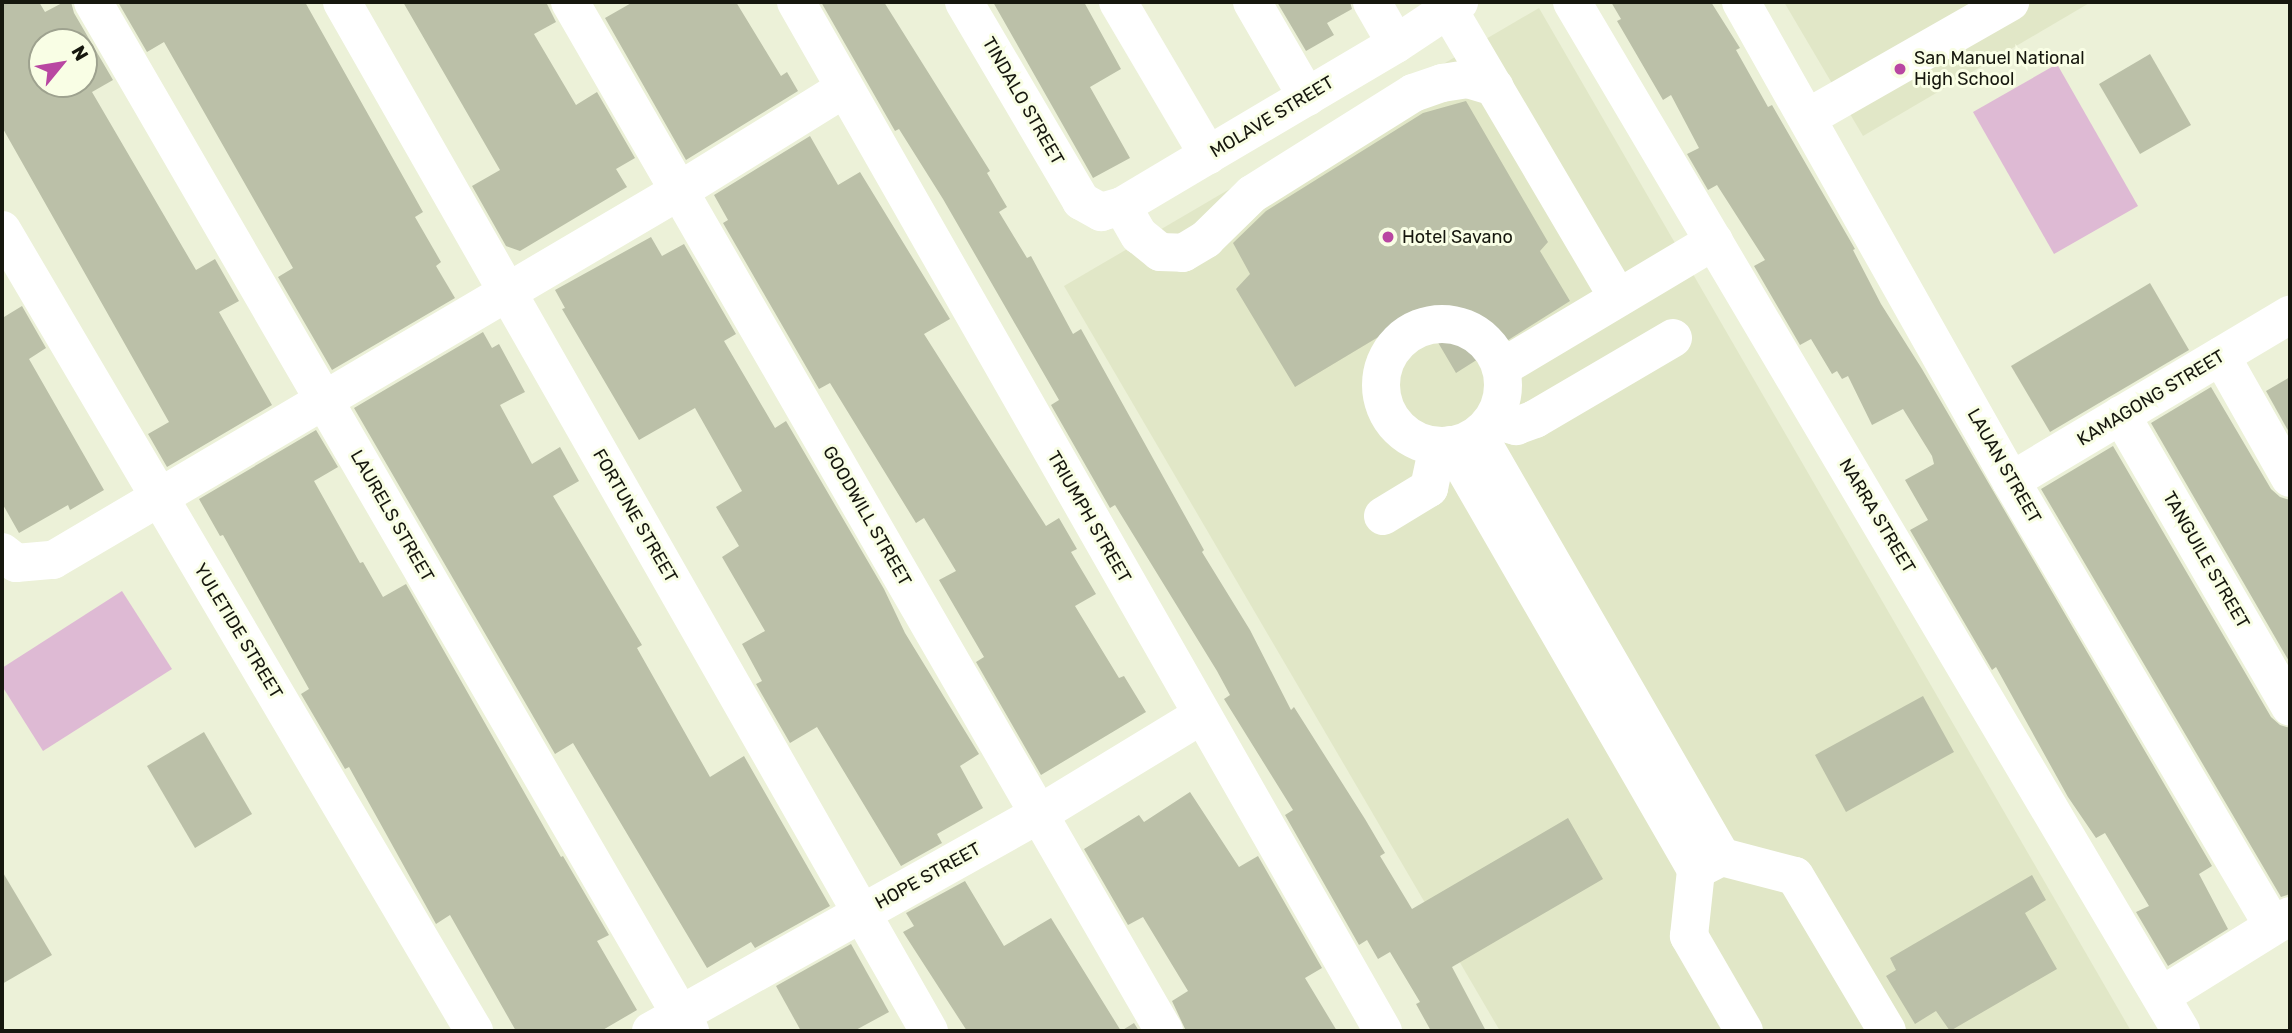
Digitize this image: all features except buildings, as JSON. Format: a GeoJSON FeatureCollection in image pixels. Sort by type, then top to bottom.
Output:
{"type":"FeatureCollection","features":[{"type":"Feature","properties":{"kind":"street","name":"LAURELS STREET"},"geometry":{"type":"LineString","coordinates":[[93,2],[324,400],[674,1026]]}},
{"type":"Feature","properties":{"kind":"street","name":"FORTUNE STREET"},"geometry":{"type":"LineString","coordinates":[[341,2],[929,1031]]}},
{"type":"Feature","properties":{"kind":"street","name":"GOODWILL STREET"},"geometry":{"type":"LineString","coordinates":[[570,2],[1164,1031]]}},
{"type":"Feature","properties":{"kind":"street","name":"TRIUMPH STREET"},"geometry":{"type":"LineString","coordinates":[[796,2],[1382,1031]]}},
{"type":"Feature","properties":{"kind":"street","name":"TINDALO STREET"},"geometry":{"type":"LineString","coordinates":[[964,2],[1081,201],[1101,212],[1122,206]]}},
{"type":"Feature","properties":{"kind":"street"},"geometry":{"type":"LineString","coordinates":[[1118,2],[1208,155]]}},
{"type":"Feature","properties":{"kind":"street"},"geometry":{"type":"LineString","coordinates":[[1252,2],[1307,97]]}},
{"type":"Feature","properties":{"kind":"street"},"geometry":{"type":"LineString","coordinates":[[1373,2],[1396,44]]}},
{"type":"Feature","properties":{"kind":"street","name":"NARRA STREET"},"geometry":{"type":"LineString","coordinates":[[1572,2],[2180,1031]]}},
{"type":"Feature","properties":{"kind":"street","name":"LAUAN STREET"},"geometry":{"type":"LineString","coordinates":[[1741,2],[2011,481],[2282,921]]}},
{"type":"Feature","properties":{"kind":"street"},"geometry":{"type":"LineString","coordinates":[[1807,118],[2010,2]]}},
{"type":"Feature","properties":{"kind":"street"},"geometry":{"type":"LineString","coordinates":[[1453,6],[1496,87],[1618,298]]}},
{"type":"Feature","properties":{"kind":"street","name":"MOLAVE STREET"},"geometry":{"type":"LineString","coordinates":[[1122,206],[1396,44],[1453,6]]}},
{"type":"Feature","properties":{"kind":"street"},"geometry":{"type":"LineString","coordinates":[[1122,206],[1139,234],[1160,252],[1183,253],[1206,239],[1252,194],[1413,93],[1442,83],[1468,79],[1496,87]]}},
{"type":"Feature","properties":{"kind":"street"},"geometry":{"type":"LineString","coordinates":[[2,552],[16,562],[53,560],[678,191],[845,88]]}},
{"type":"Feature","properties":{"kind":"street","name":"YULETIDE STREET"},"geometry":{"type":"LineString","coordinates":[[2,230],[474,1031]]}},
{"type":"Feature","properties":{"kind":"street"},"geometry":{"type":"LineString","coordinates":[[1501,368],[1714,241]]}},
{"type":"Feature","properties":{"kind":"street","name":"KAMAGONG STREET"},"geometry":{"type":"LineString","coordinates":[[2011,481],[2290,315]]}},
{"type":"Feature","properties":{"kind":"street"},"geometry":{"type":"LineString","coordinates":[[1383,516],[1429,488],[1465,437],[1502,401],[1501,368],[1488,343],[1472,331],[1454,324],[1434,323],[1415,329],[1399,341],[1388,356],[1381,374],[1382,394],[1388,413],[1409,435],[1465,437],[1535,419],[1673,338]]}},
{"type":"Feature","properties":{"kind":"street"},"geometry":{"type":"LineString","coordinates":[[2221,356],[2290,478]]}},
{"type":"Feature","properties":{"kind":"street","name":"TANGUILE STREET"},"geometry":{"type":"LineString","coordinates":[[2121,415],[2290,706]]}},
{"type":"Feature","properties":{"kind":"street"},"geometry":{"type":"LineString","coordinates":[[1465,437],[1709,863],[1689,936],[1744,1031]]}},
{"type":"Feature","properties":{"kind":"street","name":"HOPE STREET"},"geometry":{"type":"LineString","coordinates":[[674,1026],[862,913],[1039,814],[1202,715]]}},
{"type":"Feature","properties":{"kind":"street"},"geometry":{"type":"LineString","coordinates":[[1709,863],[1795,876],[1887,1031]]}},
{"type":"Feature","properties":{"kind":"street"},"geometry":{"type":"LineString","coordinates":[[2161,996],[2282,921]]}},
{"type":"Feature","properties":{"kind":"shaded area","name":"San Manuel National High School"},"geometry":{"type":"Polygon","coordinates":[[[1784,2],[2091,2],[1863,136],[1784,2]]]}},
{"type":"Feature","properties":{"kind":"shaded area"},"geometry":{"type":"Polygon","coordinates":[[[1539,8],[2131,1031],[1500,1031],[1064,286],[1539,8]]]}},
{"type":"Feature","properties":{"kind":"shaded area"},"geometry":{"type":"Polygon","coordinates":[[[2057,64],[2138,206],[2054,254],[1973,112],[2057,64]]]}},
{"type":"Feature","properties":{"kind":"shaded area"},"geometry":{"type":"Polygon","coordinates":[[[122,591],[172,669],[43,751],[2,686],[2,668],[122,591]]]}},
{"type":"Feature","properties":{"kind":"place","name":"San Manuel National High School"},"geometry":{"type":"Point","coordinates":[1900,69]}},
{"type":"Feature","properties":{"kind":"place","name":"Hotel Savano"},"geometry":{"type":"Point","coordinates":[1388,237]}}]}
